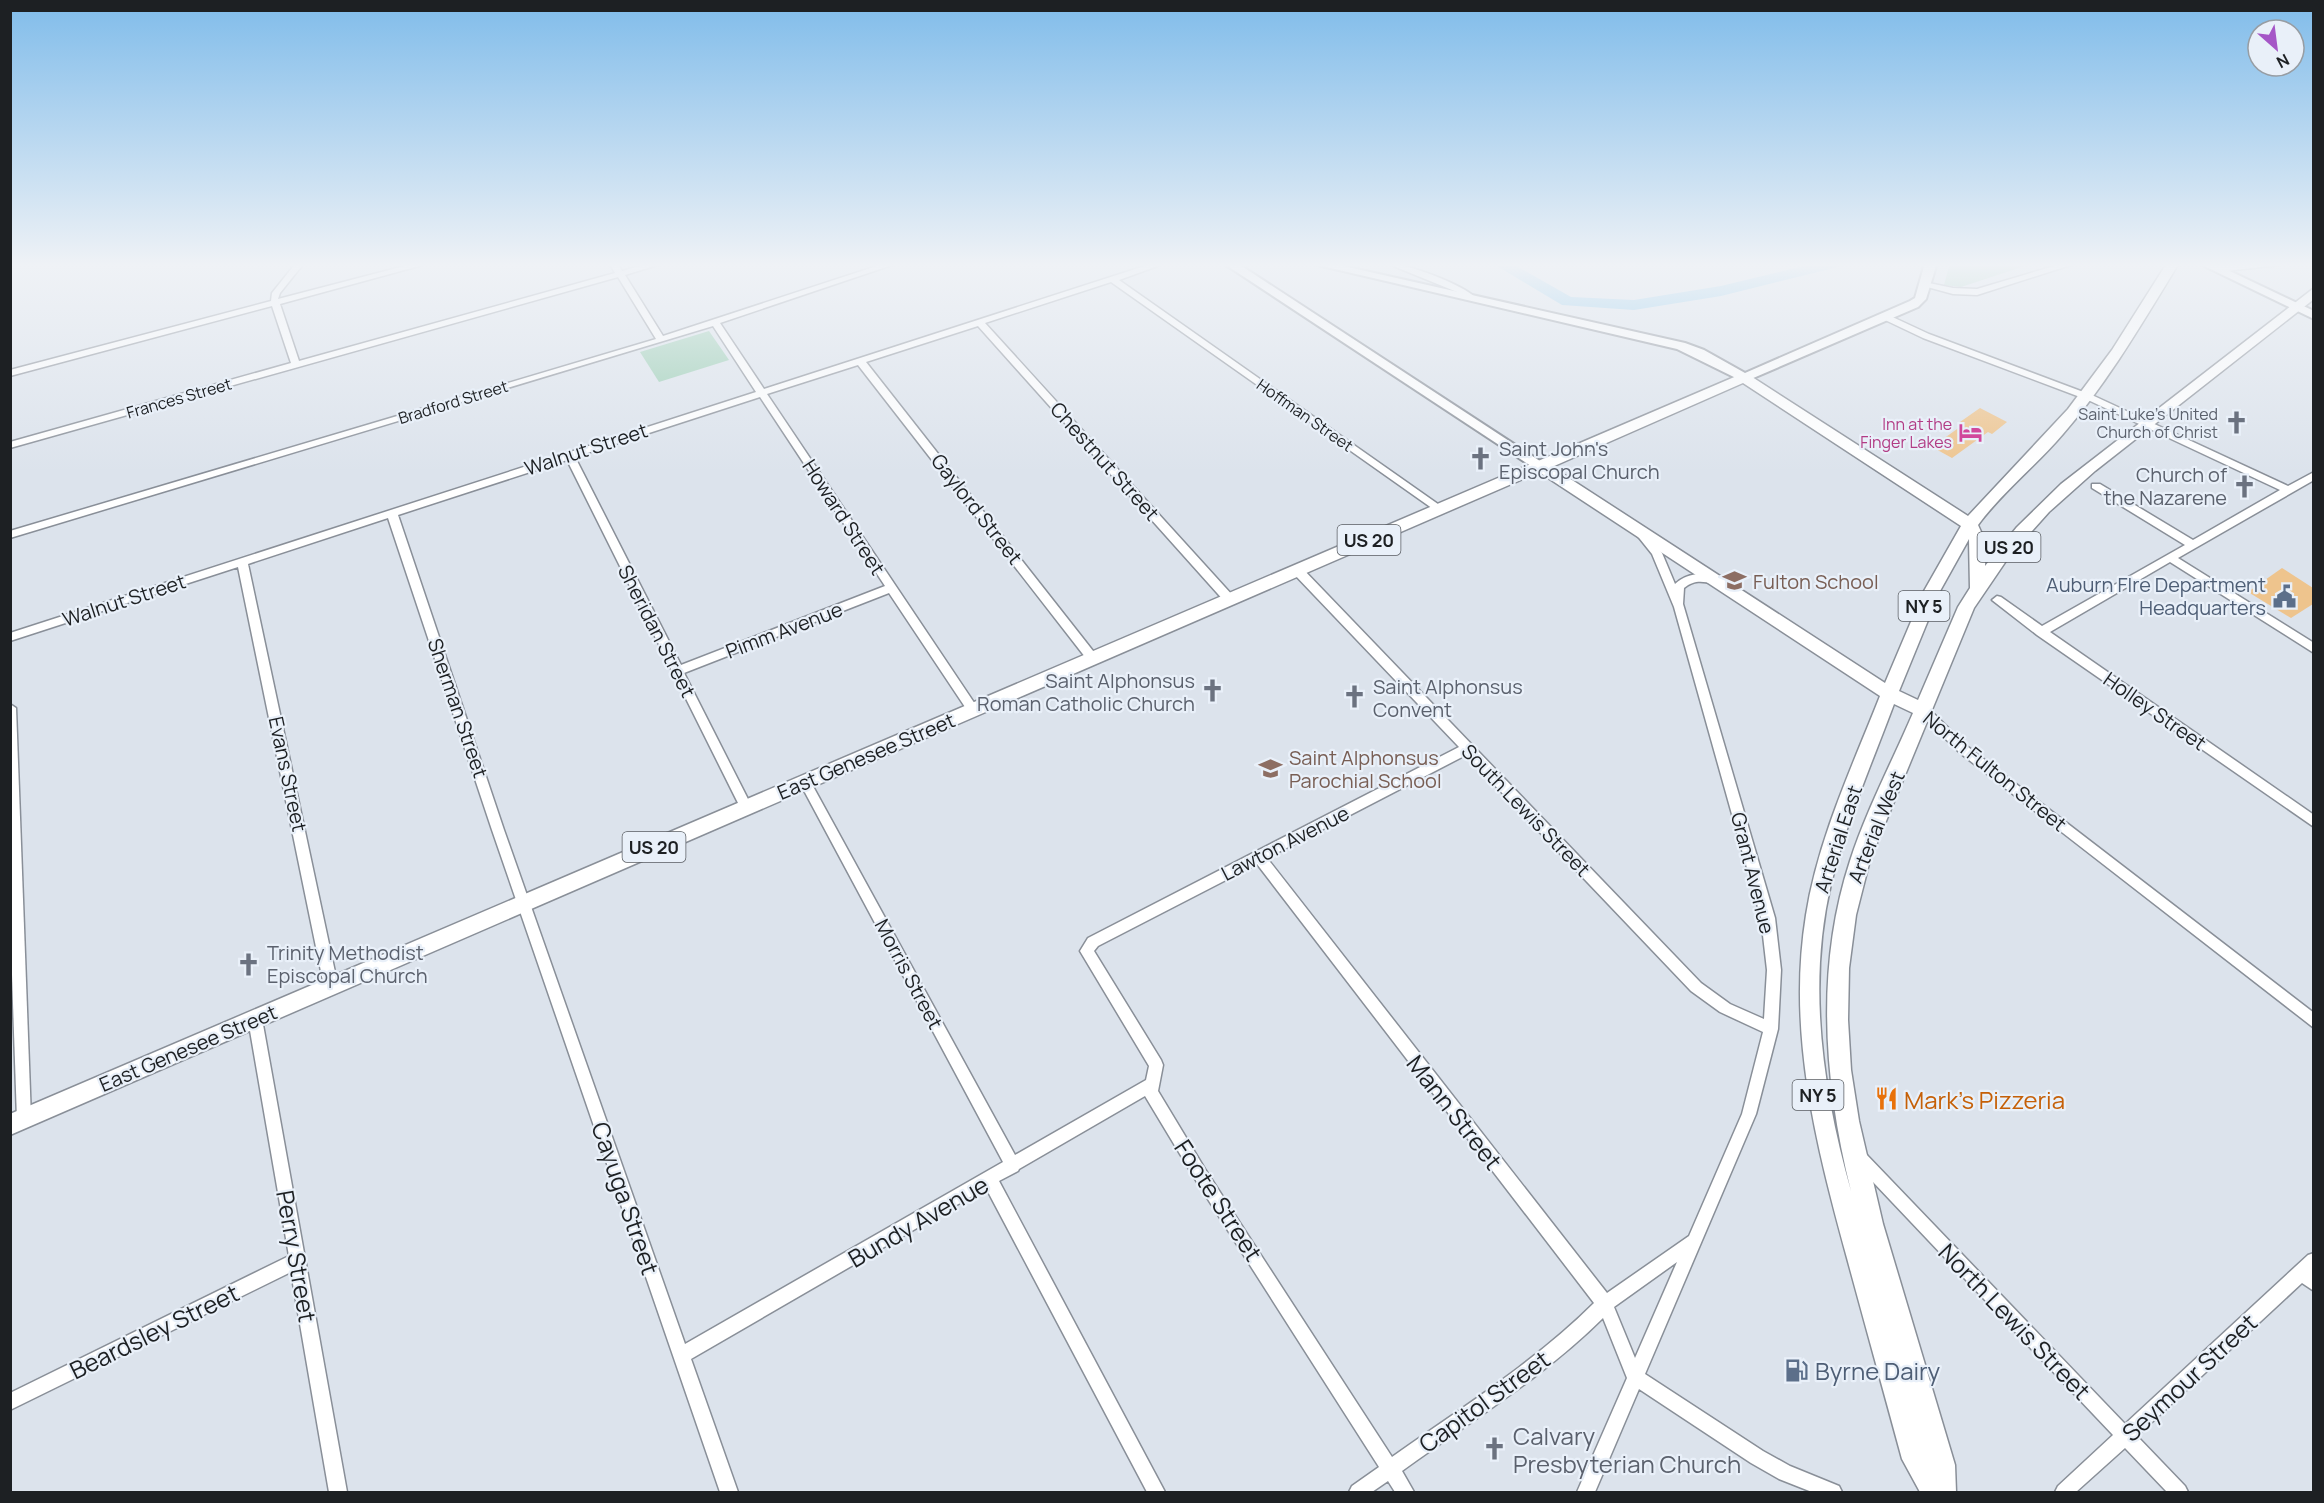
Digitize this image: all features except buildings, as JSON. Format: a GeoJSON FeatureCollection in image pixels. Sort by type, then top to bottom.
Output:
{"type":"FeatureCollection","features":[{"type":"Feature","properties":{"kind":"highway","name":"Arterial East"},"geometry":{"type":"LineString","coordinates":[[1934,1492],[1915,1459],[1830,1155],[1815,1083],[1810,1034],[1810,950],[1825,870],[1889,693],[1933,585],[1970,525],[2020,469],[2056,434],[2086,396],[2127,333]]}},
{"type":"Feature","properties":{"kind":"highway","name":"Arterial West"},"geometry":{"type":"LineString","coordinates":[[1943,1492],[1942,1465],[1851,1149],[1838,1054],[1836,992],[1841,938],[1860,860],[1924,711],[1940,665],[1977,587],[2044,505],[2262,333]]}},
{"type":"Feature","properties":{"kind":"highway","name":"East Genesee Street"},"geometry":{"type":"LineString","coordinates":[[17,1122],[1744,378]]}},
{"type":"Feature","properties":{"kind":"highway","name":"US 20"},"geometry":{"type":"LineString","coordinates":[[1744,378],[1970,525]]}},
{"type":"Feature","properties":{"kind":"highway","name":"North Fulton Street"},"geometry":{"type":"LineString","coordinates":[[1539,465],[1871,684],[1924,711]]}},
{"type":"Feature","properties":{"kind":"highway"},"geometry":{"type":"LineString","coordinates":[[1970,525],[1981,556],[1976,576],[1977,587]]}},
{"type":"Feature","properties":{"kind":"main road"},"geometry":{"type":"LineString","coordinates":[[1337,333],[1539,465]]}},
{"type":"Feature","properties":{"kind":"main road"},"geometry":{"type":"LineString","coordinates":[[1625,333],[1681,346],[1700,353],[1744,378]]}},
{"type":"Feature","properties":{"kind":"main road","name":"East Genesee Street"},"geometry":{"type":"LineString","coordinates":[[1744,378],[1848,333]]}},
{"type":"Feature","properties":{"kind":"street"},"geometry":{"type":"LineString","coordinates":[[10,373],[161,333]]}},
{"type":"Feature","properties":{"kind":"street"},"geometry":{"type":"LineString","coordinates":[[285,333],[296,365]]}},
{"type":"Feature","properties":{"kind":"street","name":"Frances Street"},"geometry":{"type":"LineString","coordinates":[[10,445],[411,333]]}},
{"type":"Feature","properties":{"kind":"street"},"geometry":{"type":"LineString","coordinates":[[657,333],[661,340]]}},
{"type":"Feature","properties":{"kind":"street","name":"Bradford Street"},"geometry":{"type":"LineString","coordinates":[[10,535],[683,333]]}},
{"type":"Feature","properties":{"kind":"street","name":"Howard Street"},"geometry":{"type":"LineString","coordinates":[[722,333],[973,710]]}},
{"type":"Feature","properties":{"kind":"street","name":"Walnut Street"},"geometry":{"type":"LineString","coordinates":[[10,637],[945,333]]}},
{"type":"Feature","properties":{"kind":"street","name":"Chestnut Street"},"geometry":{"type":"LineString","coordinates":[[989,333],[1230,600]]}},
{"type":"Feature","properties":{"kind":"street","name":"Hoffman Street"},"geometry":{"type":"LineString","coordinates":[[1189,333],[1440,509]]}},
{"type":"Feature","properties":{"kind":"street"},"geometry":{"type":"LineString","coordinates":[[1920,333],[2086,396],[2288,490]]}},
{"type":"Feature","properties":{"kind":"street","name":"Gaylord Street"},"geometry":{"type":"LineString","coordinates":[[860,361],[1093,658]]}},
{"type":"Feature","properties":{"kind":"street","name":"Sheridan Street"},"geometry":{"type":"LineString","coordinates":[[568,455],[746,807]]}},
{"type":"Feature","properties":{"kind":"street"},"geometry":{"type":"LineString","coordinates":[[2041,632],[2313,475]]}},
{"type":"Feature","properties":{"kind":"street"},"geometry":{"type":"LineString","coordinates":[[2096,486],[2193,545]]}},
{"type":"Feature","properties":{"kind":"street","name":"Sherman Street"},"geometry":{"type":"LineString","coordinates":[[392,513],[525,903]]}},
{"type":"Feature","properties":{"kind":"street","name":"Grant Avenue"},"geometry":{"type":"LineString","coordinates":[[1605,1304],[1691,1242],[1749,1114],[1771,1029],[1774,970],[1768,918],[1679,607],[1657,554],[1631,525]]}},
{"type":"Feature","properties":{"kind":"street"},"geometry":{"type":"LineString","coordinates":[[2171,558],[2313,649]]}},
{"type":"Feature","properties":{"kind":"street","name":"Evans Street"},"geometry":{"type":"LineString","coordinates":[[242,562],[331,986]]}},
{"type":"Feature","properties":{"kind":"street","name":"South Lewis Street"},"geometry":{"type":"LineString","coordinates":[[1297,570],[1696,987],[1725,1008],[1771,1029]]}},
{"type":"Feature","properties":{"kind":"street"},"geometry":{"type":"LineString","coordinates":[[1679,607],[1679,587],[1685,581],[1692,577],[1716,580]]}},
{"type":"Feature","properties":{"kind":"street","name":"Pimm Avenue"},"geometry":{"type":"LineString","coordinates":[[678,671],[891,588]]}},
{"type":"Feature","properties":{"kind":"street","name":"Holley Street"},"geometry":{"type":"LineString","coordinates":[[1997,600],[2313,822]]}},
{"type":"Feature","properties":{"kind":"street"},"geometry":{"type":"LineString","coordinates":[[10,708],[17,1122]]}},
{"type":"Feature","properties":{"kind":"street","name":"North Fulton Street"},"geometry":{"type":"LineString","coordinates":[[1924,711],[1964,750],[2313,1022]]}},
{"type":"Feature","properties":{"kind":"street","name":"Lawton Avenue"},"geometry":{"type":"LineString","coordinates":[[1135,921],[1467,749]]}},
{"type":"Feature","properties":{"kind":"street","name":"Morris Street"},"geometry":{"type":"LineString","coordinates":[[805,782],[1013,1166]]}},
{"type":"Feature","properties":{"kind":"street","name":"Mann Street"},"geometry":{"type":"LineString","coordinates":[[1259,857],[1605,1304],[1635,1377]]}},
{"type":"Feature","properties":{"kind":"street","name":"Cayuga Street"},"geometry":{"type":"LineString","coordinates":[[525,903],[729,1492]]}},
{"type":"Feature","properties":{"kind":"street","name":"Foote Street"},"geometry":{"type":"LineString","coordinates":[[1135,921],[1093,942],[1087,951],[1156,1065],[1151,1092],[1200,1174],[1405,1492]]}},
{"type":"Feature","properties":{"kind":"street","name":"Perry Street"},"geometry":{"type":"LineString","coordinates":[[255,1019],[338,1492]]}},
{"type":"Feature","properties":{"kind":"street","name":"Bundy Avenue"},"geometry":{"type":"LineString","coordinates":[[680,1356],[990,1180],[1154,1083]]}},
{"type":"Feature","properties":{"kind":"street","name":"North Lewis Street"},"geometry":{"type":"LineString","coordinates":[[1851,1149],[2180,1492]]}},
{"type":"Feature","properties":{"kind":"street"},"geometry":{"type":"LineString","coordinates":[[990,1180],[1156,1492]]}},
{"type":"Feature","properties":{"kind":"street"},"geometry":{"type":"LineString","coordinates":[[1586,1492],[1691,1242]]}},
{"type":"Feature","properties":{"kind":"street","name":"Beardsley Street"},"geometry":{"type":"LineString","coordinates":[[10,1402],[298,1260]]}},
{"type":"Feature","properties":{"kind":"street","name":"Seymour Street"},"geometry":{"type":"LineString","coordinates":[[2064,1492],[2310,1272]]}},
{"type":"Feature","properties":{"kind":"street","name":"Capitol Street"},"geometry":{"type":"LineString","coordinates":[[1358,1492],[1569,1339],[1605,1304]]}},
{"type":"Feature","properties":{"kind":"street"},"geometry":{"type":"LineString","coordinates":[[1635,1377],[1757,1457],[1785,1473],[1833,1492]]}},
{"type":"Feature","properties":{"kind":"green space"},"geometry":{"type":"Polygon","coordinates":[[[702,333],[710,333],[729,360],[659,382],[640,352],[702,333]]]}},
{"type":"Feature","properties":{"kind":"place","name":"Saint Luke's United Church of Christ"},"geometry":{"type":"Point","coordinates":[2236,423]}},
{"type":"Feature","properties":{"kind":"place","name":"Inn at the Finger Lakes"},"geometry":{"type":"Point","coordinates":[1970,433]}},
{"type":"Feature","properties":{"kind":"place","name":"Saint John's Episcopal Church"},"geometry":{"type":"Point","coordinates":[1481,459]}},
{"type":"Feature","properties":{"kind":"place","name":"Church of the Nazarene"},"geometry":{"type":"Point","coordinates":[2245,486]}},
{"type":"Feature","properties":{"kind":"place","name":"Fulton School"},"geometry":{"type":"Point","coordinates":[1735,581]}},
{"type":"Feature","properties":{"kind":"place","name":"Auburn FIre Department Headquarters"},"geometry":{"type":"Point","coordinates":[2284,596]}},
{"type":"Feature","properties":{"kind":"place","name":"Saint Alphonsus Roman Catholic Church"},"geometry":{"type":"Point","coordinates":[1213,691]}},
{"type":"Feature","properties":{"kind":"place","name":"Saint Alphonsus Convent"},"geometry":{"type":"Point","coordinates":[1355,697]}},
{"type":"Feature","properties":{"kind":"place","name":"Saint Alphonsus Parochial School"},"geometry":{"type":"Point","coordinates":[1271,769]}},
{"type":"Feature","properties":{"kind":"place","name":"Trinity Methodist Episcopal Church"},"geometry":{"type":"Point","coordinates":[249,964]}},
{"type":"Feature","properties":{"kind":"place","name":"Mark's Pizzeria"},"geometry":{"type":"Point","coordinates":[1886,1099]}},
{"type":"Feature","properties":{"kind":"place","name":"Byrne Dairy"},"geometry":{"type":"Point","coordinates":[1797,1370]}},
{"type":"Feature","properties":{"kind":"place","name":"Calvary Presbyterian Church"},"geometry":{"type":"Point","coordinates":[1495,1449]}}]}
